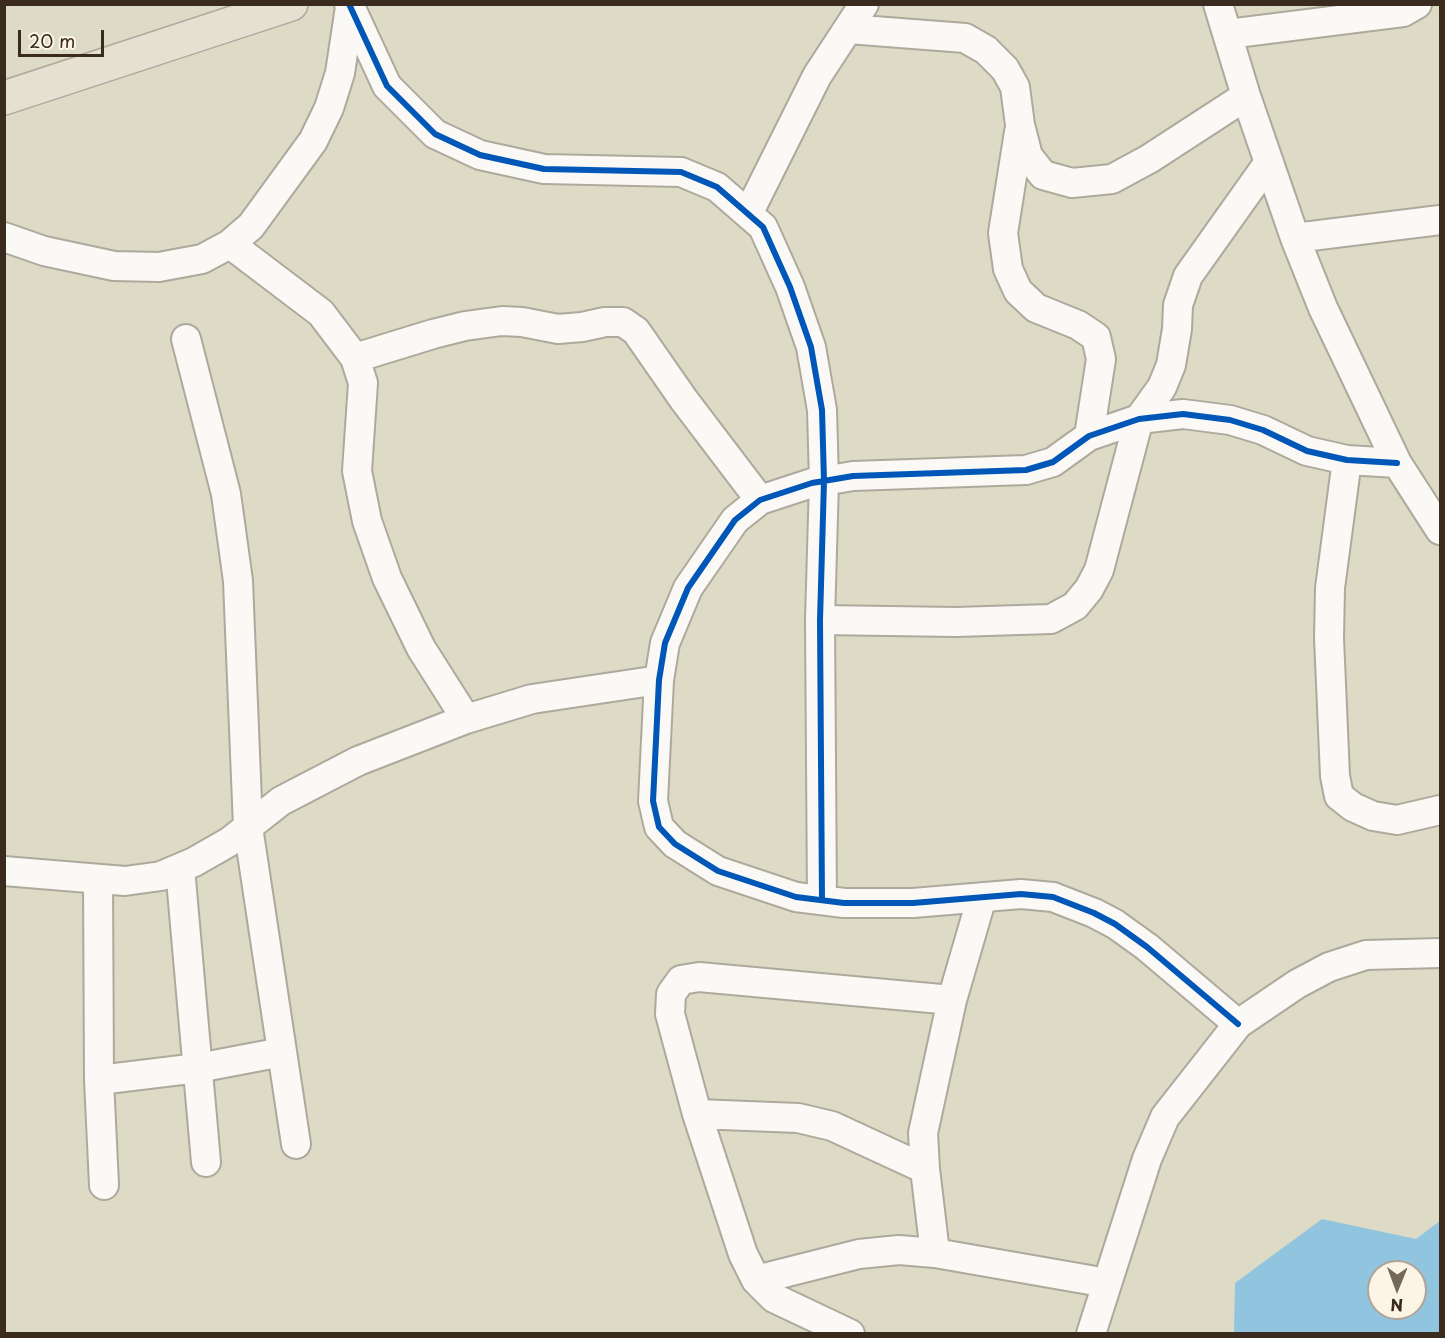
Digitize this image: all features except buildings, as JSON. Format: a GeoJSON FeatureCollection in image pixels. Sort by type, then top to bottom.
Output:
{"type":"FeatureCollection","features":[{"type":"Feature","properties":{"kind":"main road"},"geometry":{"type":"LineString","coordinates":[[4,98],[291,4]]}},
{"type":"Feature","properties":{"kind":"street"},"geometry":{"type":"LineString","coordinates":[[748,214],[818,76],[864,4]]}},
{"type":"Feature","properties":{"kind":"street"},"geometry":{"type":"LineString","coordinates":[[1218,4],[1246,96],[1295,238],[1323,308],[1397,463],[1440,530]]}},
{"type":"Feature","properties":{"kind":"street"},"geometry":{"type":"LineString","coordinates":[[1228,34],[1404,12],[1417,4]]}},
{"type":"Feature","properties":{"kind":"street"},"geometry":{"type":"LineString","coordinates":[[350,6],[387,86],[435,134],[480,155],[544,169],[681,172],[717,187],[763,226],[790,287],[811,347],[822,410],[824,481],[820,620],[822,900]]}},
{"type":"Feature","properties":{"kind":"street"},"geometry":{"type":"LineString","coordinates":[[4,237],[44,251],[114,266],[159,267],[202,259],[230,243],[251,226],[313,141],[329,108],[340,73],[350,6]]}},
{"type":"Feature","properties":{"kind":"street"},"geometry":{"type":"LineString","coordinates":[[848,29],[965,38],[986,51],[1005,69],[1015,87],[1020,125],[1028,156],[1043,175],[1072,183],[1112,179],[1149,159],[1246,96]]}},
{"type":"Feature","properties":{"kind":"street"},"geometry":{"type":"LineString","coordinates":[[1020,125],[1003,233],[1008,268],[1018,291],[1036,308],[1078,325],[1096,337],[1101,359],[1089,436]]}},
{"type":"Feature","properties":{"kind":"street"},"geometry":{"type":"LineString","coordinates":[[820,620],[956,622],[1051,619],[1076,606],[1089,589],[1099,570],[1139,419],[1162,387],[1171,365],[1178,305],[1188,276],[1269,162]]}},
{"type":"Feature","properties":{"kind":"street"},"geometry":{"type":"LineString","coordinates":[[1295,238],[1440,220]]}},
{"type":"Feature","properties":{"kind":"street"},"geometry":{"type":"LineString","coordinates":[[230,243],[321,313],[355,358],[363,383],[357,471],[367,521],[387,578],[421,648],[466,719]]}},
{"type":"Feature","properties":{"kind":"street"},"geometry":{"type":"LineString","coordinates":[[355,358],[433,334],[493,322],[522,322],[558,329],[605,322],[623,322],[636,331],[684,400],[760,500]]}},
{"type":"Feature","properties":{"kind":"street"},"geometry":{"type":"LineString","coordinates":[[186,339],[226,494],[238,581],[248,827],[296,1144]]}},
{"type":"Feature","properties":{"kind":"street"},"geometry":{"type":"LineString","coordinates":[[1238,1024],[1147,947],[1115,924],[1053,897],[1021,894],[913,903],[844,903],[796,897],[718,871],[675,844],[659,827],[653,801],[659,680],[666,643],[688,588],[735,520],[760,500],[824,481],[853,476],[1026,470],[1053,462],[1089,436],[1139,419],[1183,414],[1230,420],[1263,430],[1307,451],[1347,460],[1397,463]]}},
{"type":"Feature","properties":{"kind":"street"},"geometry":{"type":"LineString","coordinates":[[1347,460],[1330,588],[1329,638],[1335,776],[1339,796],[1353,807],[1373,816],[1397,820],[1440,810]]}},
{"type":"Feature","properties":{"kind":"street"},"geometry":{"type":"LineString","coordinates":[[4,871],[125,881],[161,876],[194,862],[229,842],[281,801],[358,761],[466,719],[532,699],[659,680]]}},
{"type":"Feature","properties":{"kind":"street"},"geometry":{"type":"LineString","coordinates":[[180,868],[206,1161]]}},
{"type":"Feature","properties":{"kind":"street"},"geometry":{"type":"LineString","coordinates":[[98,879],[99,1080],[104,1185]]}},
{"type":"Feature","properties":{"kind":"street"},"geometry":{"type":"LineString","coordinates":[[935,1253],[923,1133],[952,1000],[982,897]]}},
{"type":"Feature","properties":{"kind":"street"},"geometry":{"type":"LineString","coordinates":[[1091,1334],[1148,1159],[1165,1117],[1238,1024],[1297,984],[1329,967],[1366,956],[1440,953]]}},
{"type":"Feature","properties":{"kind":"street"},"geometry":{"type":"LineString","coordinates":[[850,1334],[774,1298],[756,1280],[743,1254],[696,1114],[670,1014],[671,994],[681,980],[699,977],[952,1000]]}},
{"type":"Feature","properties":{"kind":"street"},"geometry":{"type":"LineString","coordinates":[[99,1080],[198,1068],[282,1052]]}},
{"type":"Feature","properties":{"kind":"street"},"geometry":{"type":"LineString","coordinates":[[696,1114],[798,1118],[832,1126],[925,1169]]}},
{"type":"Feature","properties":{"kind":"street"},"geometry":{"type":"LineString","coordinates":[[756,1280],[860,1254],[899,1250],[935,1253],[1107,1283]]}},
{"type":"Feature","properties":{"kind":"water"},"geometry":{"type":"Polygon","coordinates":[[[1322,1219],[1416,1239],[1440,1221],[1440,1333],[1234,1333],[1235,1283],[1322,1219]]]}},
{"type":"Feature","properties":{"kind":"cycle path"},"geometry":{"type":"LineString","coordinates":[[349,4],[387,86],[435,134],[480,155],[544,169],[681,172],[717,187],[763,227],[790,287],[811,347],[822,410],[824,481],[820,620],[822,900]]}},
{"type":"Feature","properties":{"kind":"cycle path"},"geometry":{"type":"LineString","coordinates":[[1238,1024],[1147,947],[1115,924],[1053,897],[1021,894],[913,903],[844,903],[796,897],[718,871],[675,844],[659,827],[653,801],[659,680],[665,643],[688,588],[735,520],[760,500],[812,483],[853,476],[1026,470],[1053,462],[1089,436],[1139,419],[1183,414],[1230,420],[1263,430],[1307,451],[1347,460],[1397,463]]}}]}
